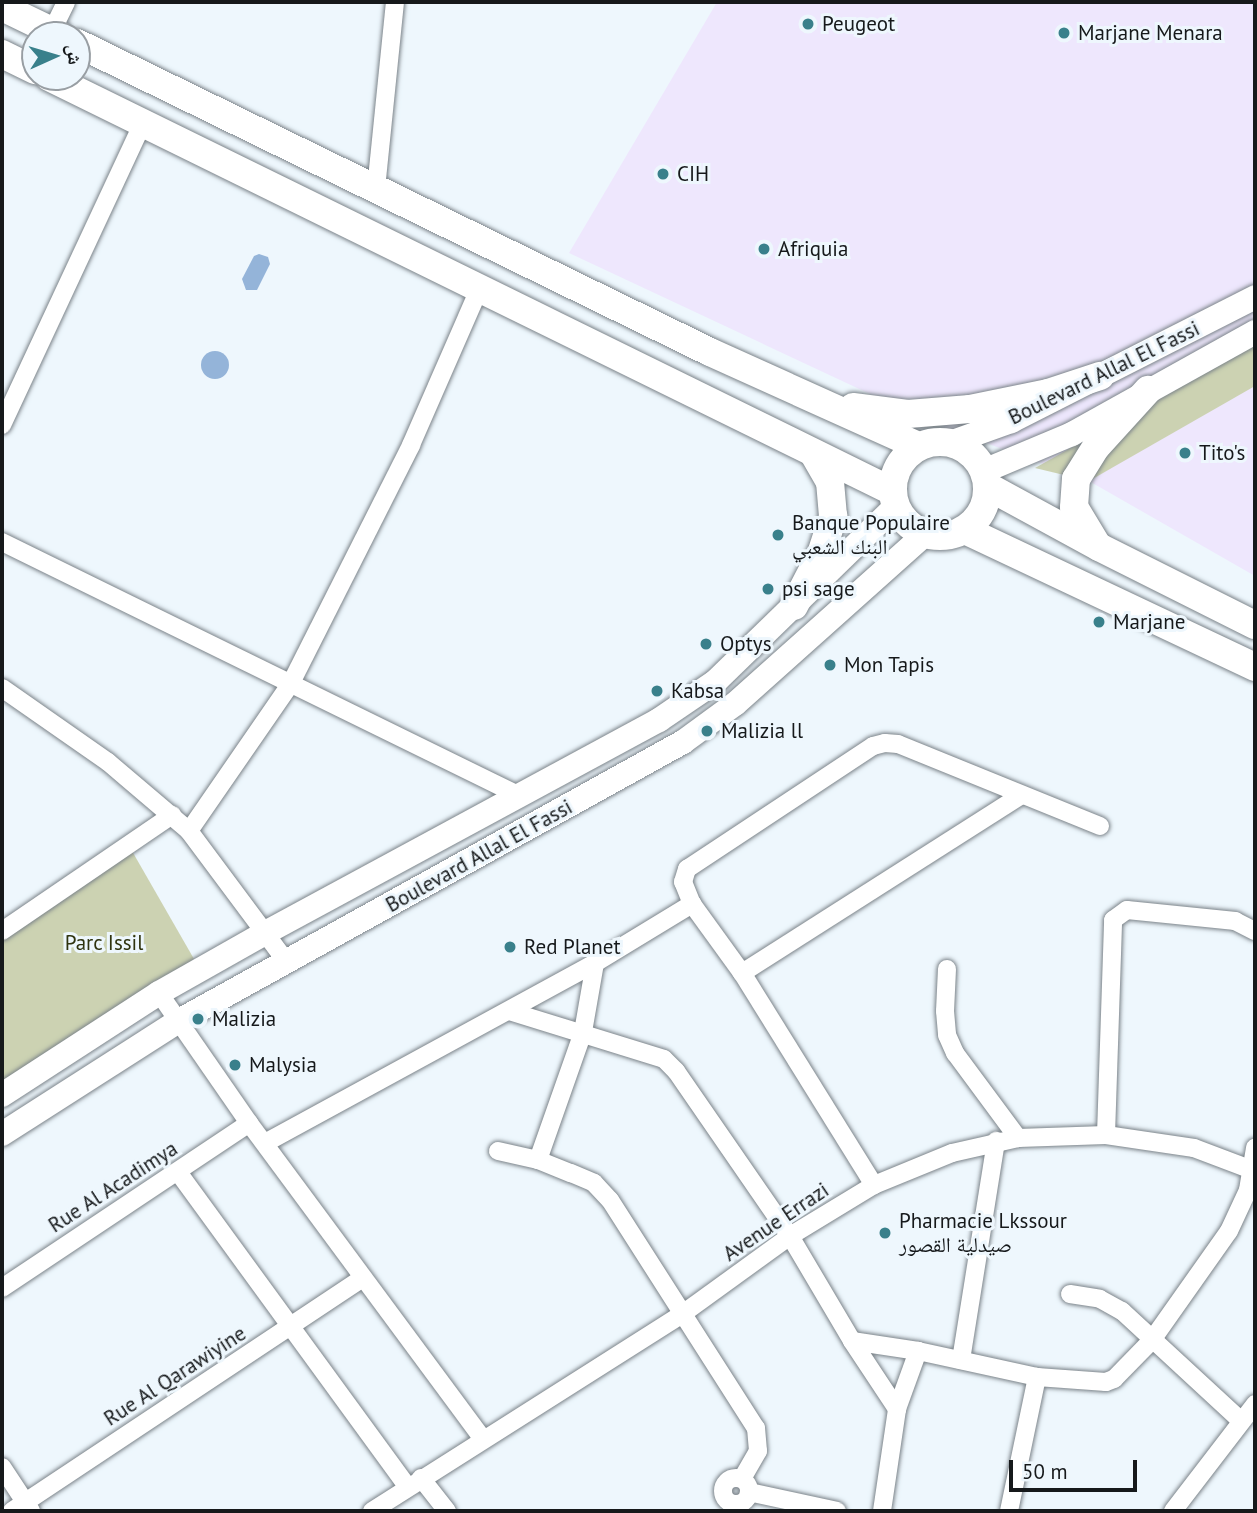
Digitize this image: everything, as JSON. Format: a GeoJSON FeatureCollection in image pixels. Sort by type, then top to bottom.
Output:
{"type":"FeatureCollection","features":[{"type":"Feature","properties":{"kind":"main road"},"geometry":{"type":"LineString","coordinates":[[2,7],[31,21]]}},
{"type":"Feature","properties":{"kind":"main road"},"geometry":{"type":"LineString","coordinates":[[91,50],[818,401],[918,446]]}},
{"type":"Feature","properties":{"kind":"main road"},"geometry":{"type":"LineString","coordinates":[[2,54],[21,63]]}},
{"type":"Feature","properties":{"kind":"main road"},"geometry":{"type":"LineString","coordinates":[[78,91],[480,287],[814,454],[894,499]]}},
{"type":"Feature","properties":{"kind":"main road","name":"Boulevard Allal El Fassi"},"geometry":{"type":"LineString","coordinates":[[950,443],[1011,421],[1255,297]]}},
{"type":"Feature","properties":{"kind":"main road","name":"Boulevard Allal El Fassi"},"geometry":{"type":"LineString","coordinates":[[986,479],[1255,332]]}},
{"type":"Feature","properties":{"kind":"main road"},"geometry":{"type":"LineString","coordinates":[[818,401],[908,414],[970,409],[1034,397],[1100,376]]}},
{"type":"Feature","properties":{"kind":"main road"},"geometry":{"type":"LineString","coordinates":[[1099,547],[1074,507],[1076,479],[1097,446],[1148,390]]}},
{"type":"Feature","properties":{"kind":"main road"},"geometry":{"type":"LineString","coordinates":[[986,479],[982,511],[965,530],[938,537],[924,535],[902,519],[894,499],[900,463],[918,446],[937,442],[950,443],[964,449],[986,479],[1099,547],[1255,625]]}},
{"type":"Feature","properties":{"kind":"main road"},"geometry":{"type":"LineString","coordinates":[[794,606],[821,554],[833,516],[830,482],[814,454]]}},
{"type":"Feature","properties":{"kind":"main road","name":"Boulevard Allal El Fassi"},"geometry":{"type":"LineString","coordinates":[[2,1095],[159,993],[659,720],[715,682],[794,606],[894,499]]}},
{"type":"Feature","properties":{"kind":"main road"},"geometry":{"type":"LineString","coordinates":[[965,530],[1255,667]]}},
{"type":"Feature","properties":{"kind":"main road","name":"Boulevard Allal El Fassi"},"geometry":{"type":"LineString","coordinates":[[2,1134],[177,1021],[683,743],[734,704],[924,535]]}},
{"type":"Feature","properties":{"kind":"street"},"geometry":{"type":"LineString","coordinates":[[60,21],[66,2]]}},
{"type":"Feature","properties":{"kind":"street"},"geometry":{"type":"LineString","coordinates":[[376,189],[395,2]]}},
{"type":"Feature","properties":{"kind":"street"},"geometry":{"type":"LineString","coordinates":[[2,425],[143,123]]}},
{"type":"Feature","properties":{"kind":"street"},"geometry":{"type":"LineString","coordinates":[[189,831],[291,683],[411,445],[480,287]]}},
{"type":"Feature","properties":{"kind":"street"},"geometry":{"type":"LineString","coordinates":[[2,542],[520,796]]}},
{"type":"Feature","properties":{"kind":"street"},"geometry":{"type":"LineString","coordinates":[[2,688],[108,762],[189,831],[285,960]]}},
{"type":"Feature","properties":{"kind":"street"},"geometry":{"type":"LineString","coordinates":[[874,1185],[742,973],[692,904],[683,882],[687,869],[873,746],[898,744],[1100,826]]}},
{"type":"Feature","properties":{"kind":"street"},"geometry":{"type":"LineString","coordinates":[[742,973],[1021,795]]}},
{"type":"Feature","properties":{"kind":"street"},"geometry":{"type":"LineString","coordinates":[[2,931],[172,815]]}},
{"type":"Feature","properties":{"kind":"street"},"geometry":{"type":"LineString","coordinates":[[265,1143],[596,963],[692,904]]}},
{"type":"Feature","properties":{"kind":"street"},"geometry":{"type":"LineString","coordinates":[[1106,1135],[1113,919],[1127,910],[1235,921],[1255,931]]}},
{"type":"Feature","properties":{"kind":"street"},"geometry":{"type":"LineString","coordinates":[[538,1160],[583,1032],[596,963]]}},
{"type":"Feature","properties":{"kind":"street"},"geometry":{"type":"LineString","coordinates":[[947,969],[945,1011],[951,1044],[1018,1138]]}},
{"type":"Feature","properties":{"kind":"street"},"geometry":{"type":"LineString","coordinates":[[159,993],[249,1123],[483,1439]]}},
{"type":"Feature","properties":{"kind":"street"},"geometry":{"type":"LineString","coordinates":[[509,1011],[664,1059],[676,1071],[790,1236],[852,1341],[897,1409]]}},
{"type":"Feature","properties":{"kind":"street","name":"Rue Al Acadimya"},"geometry":{"type":"LineString","coordinates":[[2,1288],[249,1123]]}},
{"type":"Feature","properties":{"kind":"street","name":"Avenue Errazi"},"geometry":{"type":"LineString","coordinates":[[372,1511],[681,1315],[790,1236],[874,1185],[952,1153],[1018,1138],[1106,1135],[1194,1148],[1253,1170]]}},
{"type":"Feature","properties":{"kind":"street"},"geometry":{"type":"LineString","coordinates":[[961,1360],[996,1141]]}},
{"type":"Feature","properties":{"kind":"street"},"geometry":{"type":"LineString","coordinates":[[852,1341],[918,1351],[1037,1377],[1106,1382],[1114,1379],[1152,1340],[1229,1231],[1248,1190],[1255,1148]]}},
{"type":"Feature","properties":{"kind":"street"},"geometry":{"type":"LineString","coordinates":[[498,1152],[538,1160],[594,1182],[610,1200],[681,1315],[756,1428],[758,1451],[741,1496],[837,1511]]}},
{"type":"Feature","properties":{"kind":"street"},"geometry":{"type":"LineString","coordinates":[[178,1172],[292,1326],[415,1483],[447,1511]]}},
{"type":"Feature","properties":{"kind":"street","name":"Rue Al Qarawiyine"},"geometry":{"type":"LineString","coordinates":[[23,1508],[363,1278]]}},
{"type":"Feature","properties":{"kind":"street"},"geometry":{"type":"LineString","coordinates":[[1070,1294],[1110,1303],[1241,1421]]}},
{"type":"Feature","properties":{"kind":"street"},"geometry":{"type":"LineString","coordinates":[[882,1511],[897,1409],[918,1351]]}},
{"type":"Feature","properties":{"kind":"street"},"geometry":{"type":"LineString","coordinates":[[1009,1511],[1037,1377]]}},
{"type":"Feature","properties":{"kind":"street"},"geometry":{"type":"LineString","coordinates":[[1174,1511],[1255,1404]]}},
{"type":"Feature","properties":{"kind":"street"},"geometry":{"type":"LineString","coordinates":[[2,1467],[23,1508]]}},
{"type":"Feature","properties":{"kind":"shaded area"},"geometry":{"type":"Polygon","coordinates":[[[717,2],[1255,2],[1255,576],[1089,481],[932,423],[569,253],[717,2]]]}},
{"type":"Feature","properties":{"kind":"green space"},"geometry":{"type":"Polygon","coordinates":[[[1255,344],[1255,386],[1089,481],[1035,468],[1255,344]]]}},
{"type":"Feature","properties":{"kind":"green space","name":"Parc Issil"},"geometry":{"type":"Polygon","coordinates":[[[132,851],[194,959],[2,1082],[2,935],[132,851]]]}},
{"type":"Feature","properties":{"kind":"water"},"geometry":{"type":"Polygon","coordinates":[[[259,254],[268,257],[270,264],[257,290],[246,290],[242,279],[254,256],[259,254]]]}},
{"type":"Feature","properties":{"kind":"water"},"geometry":{"type":"Polygon","coordinates":[[[215,351],[225,355],[229,365],[225,375],[215,379],[205,375],[201,365],[205,355],[215,351]]]}},
{"type":"Feature","properties":{"kind":"place","name":"Peugeot"},"geometry":{"type":"Point","coordinates":[808,24]}},
{"type":"Feature","properties":{"kind":"place","name":"Marjane Menara"},"geometry":{"type":"Point","coordinates":[1064,33]}},
{"type":"Feature","properties":{"kind":"place","name":"CIH"},"geometry":{"type":"Point","coordinates":[663,174]}},
{"type":"Feature","properties":{"kind":"place","name":"Afriquia"},"geometry":{"type":"Point","coordinates":[764,249]}},
{"type":"Feature","properties":{"kind":"place","name":"Tito's"},"geometry":{"type":"Point","coordinates":[1185,453]}},
{"type":"Feature","properties":{"kind":"place","name":"Banque Populaire البنك الشعبي"},"geometry":{"type":"Point","coordinates":[778,535]}},
{"type":"Feature","properties":{"kind":"place","name":"psi sage"},"geometry":{"type":"Point","coordinates":[768,589]}},
{"type":"Feature","properties":{"kind":"place","name":"Marjane"},"geometry":{"type":"Point","coordinates":[1099,622]}},
{"type":"Feature","properties":{"kind":"place","name":"Optys"},"geometry":{"type":"Point","coordinates":[706,644]}},
{"type":"Feature","properties":{"kind":"place","name":"Mon Tapis"},"geometry":{"type":"Point","coordinates":[830,665]}},
{"type":"Feature","properties":{"kind":"place","name":"Kabsa"},"geometry":{"type":"Point","coordinates":[657,691]}},
{"type":"Feature","properties":{"kind":"place","name":"Malizia ll"},"geometry":{"type":"Point","coordinates":[707,731]}},
{"type":"Feature","properties":{"kind":"place","name":"Red Planet"},"geometry":{"type":"Point","coordinates":[510,947]}},
{"type":"Feature","properties":{"kind":"place","name":"Malizia"},"geometry":{"type":"Point","coordinates":[198,1019]}},
{"type":"Feature","properties":{"kind":"place","name":"Malysia"},"geometry":{"type":"Point","coordinates":[235,1065]}},
{"type":"Feature","properties":{"kind":"place","name":"Pharmacie Lkssour صيدلية القصور"},"geometry":{"type":"Point","coordinates":[885,1233]}}]}
